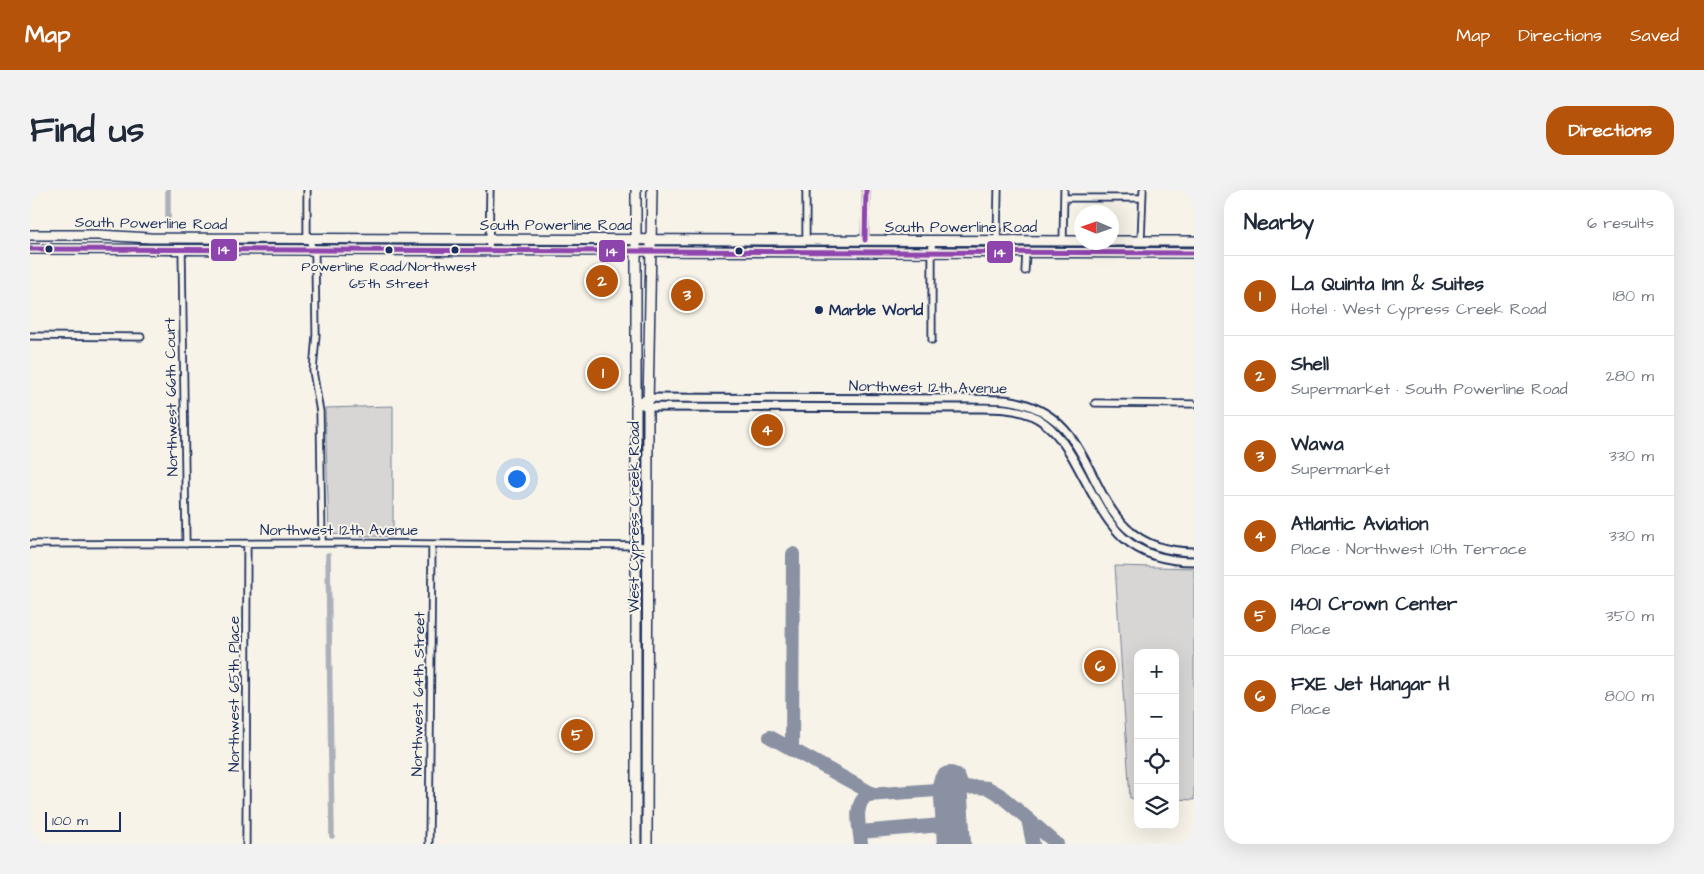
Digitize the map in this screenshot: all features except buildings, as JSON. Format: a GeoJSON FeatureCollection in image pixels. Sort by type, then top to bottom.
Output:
{"type":"FeatureCollection","features":[{"type":"Feature","properties":{"kind":"main road","name":"West Cypress Creek Road"},"geometry":{"type":"LineString","coordinates":[[636,190],[636,844]]}},
{"type":"Feature","properties":{"kind":"main road","name":"West Cypress Creek Road"},"geometry":{"type":"LineString","coordinates":[[647,844],[648,402],[652,190]]}},
{"type":"Feature","properties":{"kind":"main road","name":"South Powerline Road"},"geometry":{"type":"LineString","coordinates":[[30,235],[98,235],[150,238],[650,238],[1074,241]]}},
{"type":"Feature","properties":{"kind":"main road"},"geometry":{"type":"LineString","coordinates":[[770,252],[788,239]]}},
{"type":"Feature","properties":{"kind":"main road"},"geometry":{"type":"LineString","coordinates":[[852,252],[865,240],[868,246],[876,252]]}},
{"type":"Feature","properties":{"kind":"main road"},"geometry":{"type":"LineString","coordinates":[[1054,253],[1063,241]]}},
{"type":"Feature","properties":{"kind":"main road"},"geometry":{"type":"LineString","coordinates":[[1119,241],[1194,241]]}},
{"type":"Feature","properties":{"kind":"main road"},"geometry":{"type":"LineString","coordinates":[[1122,253],[1137,246],[1141,241]]}},
{"type":"Feature","properties":{"kind":"main road"},"geometry":{"type":"LineString","coordinates":[[1138,253],[1155,241]]}},
{"type":"Feature","properties":{"kind":"main road","name":"South Powerline Road"},"geometry":{"type":"LineString","coordinates":[[30,249],[1194,252]]}},
{"type":"Feature","properties":{"kind":"main road"},"geometry":{"type":"LineString","coordinates":[[636,738],[640,749],[647,756]]}},
{"type":"Feature","properties":{"kind":"street"},"geometry":{"type":"LineString","coordinates":[[307,190],[308,238],[315,256],[316,335],[312,371],[320,412],[322,543]]}},
{"type":"Feature","properties":{"kind":"street"},"geometry":{"type":"LineString","coordinates":[[489,251],[490,190]]}},
{"type":"Feature","properties":{"kind":"street"},"geometry":{"type":"LineString","coordinates":[[806,190],[806,239]]}},
{"type":"Feature","properties":{"kind":"street"},"geometry":{"type":"LineString","coordinates":[[865,240],[866,190]]}},
{"type":"Feature","properties":{"kind":"street"},"geometry":{"type":"LineString","coordinates":[[997,241],[998,190]]}},
{"type":"Feature","properties":{"kind":"street"},"geometry":{"type":"LineString","coordinates":[[1063,241],[1064,190]]}},
{"type":"Feature","properties":{"kind":"street"},"geometry":{"type":"LineString","coordinates":[[1141,241],[1143,190]]}},
{"type":"Feature","properties":{"kind":"street"},"geometry":{"type":"LineString","coordinates":[[1064,198],[1142,198]]}},
{"type":"Feature","properties":{"kind":"street"},"geometry":{"type":"LineString","coordinates":[[932,240],[932,340]]}},
{"type":"Feature","properties":{"kind":"street","name":"Northwest 66th Court"},"geometry":{"type":"LineString","coordinates":[[182,249],[186,544]]}},
{"type":"Feature","properties":{"kind":"street"},"geometry":{"type":"LineString","coordinates":[[1025,271],[1026,253]]}},
{"type":"Feature","properties":{"kind":"street"},"geometry":{"type":"LineString","coordinates":[[30,336],[141,338]]}},
{"type":"Feature","properties":{"kind":"street"},"geometry":{"type":"LineString","coordinates":[[774,399],[774,408]]}},
{"type":"Feature","properties":{"kind":"street","name":"Northwest 12th Avenue"},"geometry":{"type":"LineString","coordinates":[[648,402],[774,399],[1009,400],[1027,404],[1044,412],[1065,430],[1117,518],[1137,538],[1162,550],[1194,552]]}},
{"type":"Feature","properties":{"kind":"street"},"geometry":{"type":"LineString","coordinates":[[970,400],[971,408]]}},
{"type":"Feature","properties":{"kind":"street"},"geometry":{"type":"LineString","coordinates":[[636,403],[648,402]]}},
{"type":"Feature","properties":{"kind":"street","name":"Northwest 12th Avenue"},"geometry":{"type":"LineString","coordinates":[[648,402],[774,408],[971,408],[1016,410],[1040,420],[1059,436],[1110,523],[1132,545],[1160,558],[1194,561]]}},
{"type":"Feature","properties":{"kind":"street"},"geometry":{"type":"LineString","coordinates":[[1094,403],[1194,404]]}},
{"type":"Feature","properties":{"kind":"street"},"geometry":{"type":"LineString","coordinates":[[1091,489],[1098,486]]}},
{"type":"Feature","properties":{"kind":"street","name":"Northwest 12th Avenue"},"geometry":{"type":"LineString","coordinates":[[30,544],[322,543],[648,546]]}},
{"type":"Feature","properties":{"kind":"street","name":"Northwest 65th Place"},"geometry":{"type":"LineString","coordinates":[[246,844],[247,544]]}},
{"type":"Feature","properties":{"kind":"street","name":"Northwest 64th Street"},"geometry":{"type":"LineString","coordinates":[[429,844],[432,544]]}},
{"type":"Feature","properties":{"kind":"shaded area"},"geometry":{"type":"Polygon","coordinates":[[[393,406],[393,537],[329,534],[325,408],[393,406]]]}},
{"type":"Feature","properties":{"kind":"shaded area"},"geometry":{"type":"Polygon","coordinates":[[[1115,566],[1194,568],[1194,800],[1179,799],[1179,649],[1134,649],[1134,798],[1130,798],[1115,566]]]}},
{"type":"Feature","properties":{"kind":"waterway"},"geometry":{"type":"LineString","coordinates":[[168,190],[168,226]]}},
{"type":"Feature","properties":{"kind":"waterway"},"geometry":{"type":"LineString","coordinates":[[328,555],[332,836]]}},
{"type":"Feature","properties":{"kind":"taxiway"},"geometry":{"type":"LineString","coordinates":[[792,750],[793,554]]}},
{"type":"Feature","properties":{"kind":"taxiway"},"geometry":{"type":"LineString","coordinates":[[770,737],[873,794]]}},
{"type":"Feature","properties":{"kind":"taxiway"},"geometry":{"type":"LineString","coordinates":[[861,844],[858,811],[863,799],[868,795],[977,787],[988,788],[1000,795],[1057,844]]}},
{"type":"Feature","properties":{"kind":"taxiway"},"geometry":{"type":"LineString","coordinates":[[1028,819],[1033,844]]}},
{"type":"Feature","properties":{"kind":"taxiway"},"geometry":{"type":"LineString","coordinates":[[860,832],[953,824]]}},
{"type":"Feature","properties":{"kind":"runway"},"geometry":{"type":"LineString","coordinates":[[950,783],[954,844]]}},
{"type":"Feature","properties":{"kind":"transit line","name":"14"},"geometry":{"type":"LineString","coordinates":[[865,240],[866,190]]}},
{"type":"Feature","properties":{"kind":"transit line","name":"14"},"geometry":{"type":"LineString","coordinates":[[30,249],[1194,253]]}},
{"type":"Feature","properties":{"kind":"place","name":"Powerline Road/Northwest 65th Street"},"geometry":{"type":"Point","coordinates":[389,250]}},
{"type":"Feature","properties":{"kind":"place","name":"Shell"},"geometry":{"type":"Point","coordinates":[602,281]}},
{"type":"Feature","properties":{"kind":"place","name":"Wawa"},"geometry":{"type":"Point","coordinates":[687,295]}},
{"type":"Feature","properties":{"kind":"place","name":"Marble World"},"geometry":{"type":"Point","coordinates":[819,310]}},
{"type":"Feature","properties":{"kind":"place","name":"La Quinta Inn & Suites"},"geometry":{"type":"Point","coordinates":[603,373]}},
{"type":"Feature","properties":{"kind":"place","name":"Atlantic Aviation"},"geometry":{"type":"Point","coordinates":[767,430]}},
{"type":"Feature","properties":{"kind":"place","name":"FXE Jet Hangar H"},"geometry":{"type":"Point","coordinates":[1100,666]}},
{"type":"Feature","properties":{"kind":"place","name":"1401 Crown Center"},"geometry":{"type":"Point","coordinates":[577,735]}}]}
